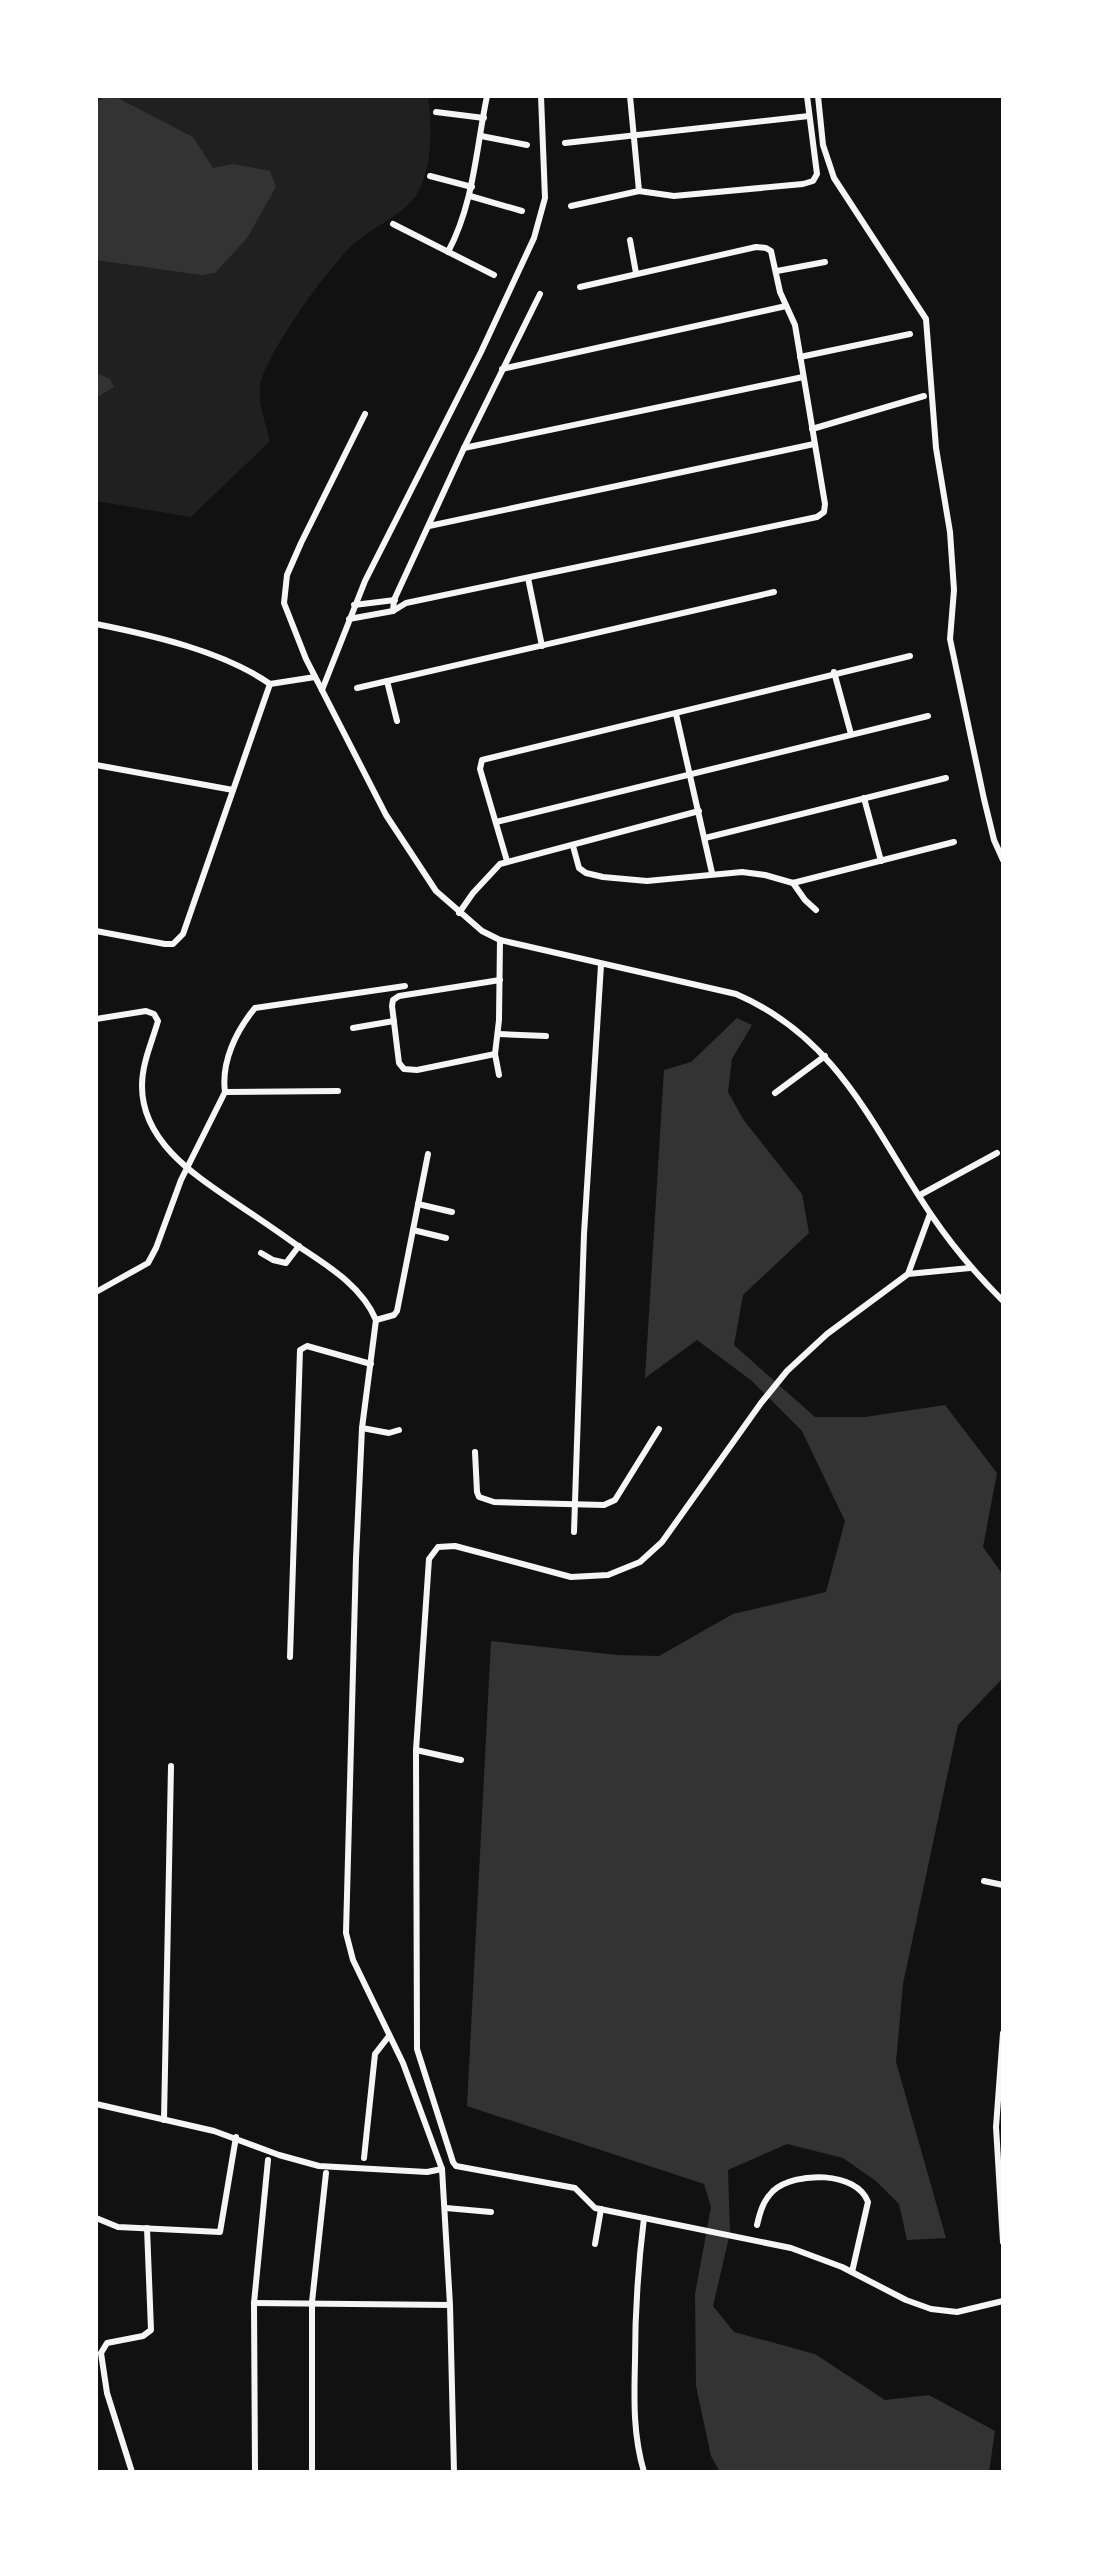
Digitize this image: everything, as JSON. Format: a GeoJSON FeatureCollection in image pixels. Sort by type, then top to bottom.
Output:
{"type":"FeatureCollection","features":[{"type":"Feature","properties":{"kind":"street"},"geometry":{"type":"LineString","coordinates":[[448,252],[470,196],[487,96]]}},
{"type":"Feature","properties":{"kind":"street"},"geometry":{"type":"LineString","coordinates":[[322,690],[354,605],[481,352],[539,223],[545,198],[541,96]]}},
{"type":"Feature","properties":{"kind":"street"},"geometry":{"type":"LineString","coordinates":[[630,96],[639,191]]}},
{"type":"Feature","properties":{"kind":"street"},"geometry":{"type":"LineString","coordinates":[[571,206],[639,191],[674,196],[813,181],[817,174],[807,96]]}},
{"type":"Feature","properties":{"kind":"street"},"geometry":{"type":"LineString","coordinates":[[818,96],[823,145],[834,178],[926,319],[936,448],[950,532],[954,600],[950,639],[984,799],[994,840],[1003,860]]}},
{"type":"Feature","properties":{"kind":"street"},"geometry":{"type":"LineString","coordinates":[[436,112],[484,118]]}},
{"type":"Feature","properties":{"kind":"street"},"geometry":{"type":"LineString","coordinates":[[565,143],[809,116]]}},
{"type":"Feature","properties":{"kind":"street"},"geometry":{"type":"LineString","coordinates":[[481,136],[527,145]]}},
{"type":"Feature","properties":{"kind":"street"},"geometry":{"type":"LineString","coordinates":[[430,176],[472,187]]}},
{"type":"Feature","properties":{"kind":"street"},"geometry":{"type":"LineString","coordinates":[[470,196],[522,211]]}},
{"type":"Feature","properties":{"kind":"street"},"geometry":{"type":"LineString","coordinates":[[393,224],[494,275]]}},
{"type":"Feature","properties":{"kind":"street"},"geometry":{"type":"LineString","coordinates":[[630,240],[636,273]]}},
{"type":"Feature","properties":{"kind":"street"},"geometry":{"type":"LineString","coordinates":[[349,619],[393,611],[406,603],[822,516],[825,504],[793,319],[780,292],[771,251],[756,247],[580,287]]}},
{"type":"Feature","properties":{"kind":"street"},"geometry":{"type":"LineString","coordinates":[[777,271],[825,262]]}},
{"type":"Feature","properties":{"kind":"street"},"geometry":{"type":"LineString","coordinates":[[393,611],[394,600],[464,448],[540,294]]}},
{"type":"Feature","properties":{"kind":"street"},"geometry":{"type":"LineString","coordinates":[[502,369],[786,306]]}},
{"type":"Feature","properties":{"kind":"street"},"geometry":{"type":"LineString","coordinates":[[800,357],[910,334]]}},
{"type":"Feature","properties":{"kind":"street"},"geometry":{"type":"LineString","coordinates":[[464,448],[803,377]]}},
{"type":"Feature","properties":{"kind":"street"},"geometry":{"type":"LineString","coordinates":[[812,429],[924,396]]}},
{"type":"Feature","properties":{"kind":"street"},"geometry":{"type":"LineString","coordinates":[[365,414],[301,543],[284,590],[284,603],[315,677],[386,815],[436,891],[482,931],[500,940],[736,994],[795,1027],[834,1065],[879,1130],[930,1214],[970,1268],[1003,1301]]}},
{"type":"Feature","properties":{"kind":"street"},"geometry":{"type":"LineString","coordinates":[[429,526],[814,444]]}},
{"type":"Feature","properties":{"kind":"street"},"geometry":{"type":"LineString","coordinates":[[528,578],[542,646]]}},
{"type":"Feature","properties":{"kind":"street"},"geometry":{"type":"LineString","coordinates":[[357,688],[774,592]]}},
{"type":"Feature","properties":{"kind":"street"},"geometry":{"type":"LineString","coordinates":[[354,605],[394,600],[406,603]]}},
{"type":"Feature","properties":{"kind":"street"},"geometry":{"type":"LineString","coordinates":[[96,624],[203,652],[270,684],[315,677]]}},
{"type":"Feature","properties":{"kind":"street"},"geometry":{"type":"LineString","coordinates":[[504,862],[480,769],[482,760],[910,656]]}},
{"type":"Feature","properties":{"kind":"street"},"geometry":{"type":"LineString","coordinates":[[834,672],[851,734]]}},
{"type":"Feature","properties":{"kind":"street"},"geometry":{"type":"LineString","coordinates":[[387,681],[397,721]]}},
{"type":"Feature","properties":{"kind":"street"},"geometry":{"type":"LineString","coordinates":[[96,931],[165,944],[177,941],[183,934],[270,684]]}},
{"type":"Feature","properties":{"kind":"street"},"geometry":{"type":"LineString","coordinates":[[676,714],[712,873]]}},
{"type":"Feature","properties":{"kind":"street"},"geometry":{"type":"LineString","coordinates":[[496,822],[928,716]]}},
{"type":"Feature","properties":{"kind":"street"},"geometry":{"type":"LineString","coordinates":[[96,765],[233,790]]}},
{"type":"Feature","properties":{"kind":"street"},"geometry":{"type":"LineString","coordinates":[[705,838],[946,778]]}},
{"type":"Feature","properties":{"kind":"street"},"geometry":{"type":"LineString","coordinates":[[864,798],[881,861]]}},
{"type":"Feature","properties":{"kind":"street"},"geometry":{"type":"LineString","coordinates":[[459,913],[482,882],[504,862],[699,811]]}},
{"type":"Feature","properties":{"kind":"street"},"geometry":{"type":"LineString","coordinates":[[573,846],[579,868],[603,877],[647,881],[742,872],[793,883],[954,842]]}},
{"type":"Feature","properties":{"kind":"street"},"geometry":{"type":"LineString","coordinates":[[793,883],[816,910]]}},
{"type":"Feature","properties":{"kind":"street"},"geometry":{"type":"LineString","coordinates":[[499,1075],[495,1054],[499,1034],[500,940]]}},
{"type":"Feature","properties":{"kind":"street"},"geometry":{"type":"LineString","coordinates":[[574,1532],[584,1234],[601,965]]}},
{"type":"Feature","properties":{"kind":"street"},"geometry":{"type":"LineString","coordinates":[[495,1054],[417,1070],[404,1069],[399,1063],[393,1000],[399,996],[500,980]]}},
{"type":"Feature","properties":{"kind":"street"},"geometry":{"type":"LineString","coordinates":[[96,1292],[148,1263],[184,1166],[225,1092],[230,1051],[255,1008],[405,986]]}},
{"type":"Feature","properties":{"kind":"street"},"geometry":{"type":"LineString","coordinates":[[96,1019],[146,1011],[154,1014],[158,1021],[144,1064],[142,1088],[154,1130],[184,1166],[344,1279],[370,1304],[376,1320],[362,1428],[346,1933],[353,1960],[403,2063],[442,2169],[450,2305],[454,2472]]}},
{"type":"Feature","properties":{"kind":"street"},"geometry":{"type":"LineString","coordinates":[[353,1028],[394,1021]]}},
{"type":"Feature","properties":{"kind":"street"},"geometry":{"type":"LineString","coordinates":[[499,1034],[546,1036]]}},
{"type":"Feature","properties":{"kind":"street"},"geometry":{"type":"LineString","coordinates":[[775,1093],[825,1056]]}},
{"type":"Feature","properties":{"kind":"street"},"geometry":{"type":"LineString","coordinates":[[225,1092],[338,1091]]}},
{"type":"Feature","properties":{"kind":"street"},"geometry":{"type":"LineString","coordinates":[[920,1195],[997,1153]]}},
{"type":"Feature","properties":{"kind":"street"},"geometry":{"type":"LineString","coordinates":[[376,1320],[394,1315],[397,1311],[428,1154]]}},
{"type":"Feature","properties":{"kind":"street"},"geometry":{"type":"LineString","coordinates":[[418,1204],[452,1212]]}},
{"type":"Feature","properties":{"kind":"street"},"geometry":{"type":"LineString","coordinates":[[908,1274],[930,1214]]}},
{"type":"Feature","properties":{"kind":"street"},"geometry":{"type":"LineString","coordinates":[[413,1230],[446,1238]]}},
{"type":"Feature","properties":{"kind":"street"},"geometry":{"type":"LineString","coordinates":[[261,1253],[286,1263],[299,1246]]}},
{"type":"Feature","properties":{"kind":"street"},"geometry":{"type":"LineString","coordinates":[[970,1268],[908,1274],[827,1334],[787,1371],[662,1542],[640,1562],[608,1575],[571,1577],[455,1546],[438,1547],[429,1559],[416,1750],[417,2049],[453,2162],[461,2167],[575,2188],[588,2204],[601,2209],[791,2248],[931,2309],[957,2312],[1003,2301]]}},
{"type":"Feature","properties":{"kind":"street"},"geometry":{"type":"LineString","coordinates":[[290,1657],[300,1350],[307,1346],[371,1364]]}},
{"type":"Feature","properties":{"kind":"street"},"geometry":{"type":"LineString","coordinates":[[362,1428],[389,1433],[399,1430]]}},
{"type":"Feature","properties":{"kind":"street"},"geometry":{"type":"LineString","coordinates":[[475,1452],[479,1497],[494,1502],[604,1505],[615,1500],[659,1429]]}},
{"type":"Feature","properties":{"kind":"street"},"geometry":{"type":"LineString","coordinates":[[416,1750],[461,1760]]}},
{"type":"Feature","properties":{"kind":"street"},"geometry":{"type":"LineString","coordinates":[[164,2120],[171,1766]]}},
{"type":"Feature","properties":{"kind":"street"},"geometry":{"type":"LineString","coordinates":[[984,1881],[1003,1885]]}},
{"type":"Feature","properties":{"kind":"street"},"geometry":{"type":"LineString","coordinates":[[1003,2033],[1000,2126],[1003,2242]]}},
{"type":"Feature","properties":{"kind":"street"},"geometry":{"type":"LineString","coordinates":[[364,2158],[375,2054],[389,2036]]}},
{"type":"Feature","properties":{"kind":"street"},"geometry":{"type":"LineString","coordinates":[[96,2104],[236,2137],[279,2155],[319,2166],[427,2172],[442,2169]]}},
{"type":"Feature","properties":{"kind":"street"},"geometry":{"type":"LineString","coordinates":[[96,2218],[118,2227],[220,2232],[236,2137]]}},
{"type":"Feature","properties":{"kind":"street"},"geometry":{"type":"LineString","coordinates":[[255,2472],[254,2303],[268,2160]]}},
{"type":"Feature","properties":{"kind":"street"},"geometry":{"type":"LineString","coordinates":[[312,2472],[312,2302],[326,2173]]}},
{"type":"Feature","properties":{"kind":"street"},"geometry":{"type":"LineString","coordinates":[[757,2225],[763,2202],[775,2189],[790,2180],[809,2177],[854,2185],[864,2192],[868,2202],[852,2272]]}},
{"type":"Feature","properties":{"kind":"street"},"geometry":{"type":"LineString","coordinates":[[446,2208],[491,2212]]}},
{"type":"Feature","properties":{"kind":"street"},"geometry":{"type":"LineString","coordinates":[[595,2244],[601,2209]]}},
{"type":"Feature","properties":{"kind":"street"},"geometry":{"type":"LineString","coordinates":[[644,2218],[635,2317],[634,2405],[636,2447],[644,2472]]}},
{"type":"Feature","properties":{"kind":"street"},"geometry":{"type":"LineString","coordinates":[[132,2472],[107,2393],[101,2353],[107,2343],[143,2336],[151,2330],[147,2228]]}},
{"type":"Feature","properties":{"kind":"street"},"geometry":{"type":"LineString","coordinates":[[254,2303],[450,2305]]}},
{"type":"Feature","properties":{"kind":"shaded area"},"geometry":{"type":"Polygon","coordinates":[[[96,96],[428,96],[430,145],[418,192],[407,206],[364,235],[346,252],[300,310],[273,354],[260,387],[261,408],[270,441],[191,517],[96,501],[96,96]]]}},
{"type":"Feature","properties":{"kind":"shaded area"},"geometry":{"type":"Polygon","coordinates":[[[106,96],[114,96],[193,137],[213,168],[233,164],[270,171],[276,187],[247,238],[215,273],[201,275],[96,260],[96,103],[106,96]]]}},
{"type":"Feature","properties":{"kind":"shaded area"},"geometry":{"type":"Polygon","coordinates":[[[96,373],[110,379],[114,387],[96,398],[96,373]]]}},
{"type":"Feature","properties":{"kind":"shaded area"},"geometry":{"type":"Polygon","coordinates":[[[737,1018],[752,1025],[732,1059],[728,1092],[743,1119],[802,1194],[809,1233],[743,1295],[734,1345],[815,1417],[865,1417],[945,1405],[997,1473],[983,1547],[1003,1575],[1003,1678],[958,1725],[903,1984],[896,2062],[946,2238],[907,2240],[899,2204],[876,2181],[843,2158],[787,2144],[728,2170],[730,2233],[713,2306],[734,2332],[815,2354],[885,2400],[929,2395],[995,2431],[989,2472],[720,2472],[711,2456],[696,2386],[695,2294],[711,2207],[704,2184],[467,2106],[491,1641],[617,1655],[659,1656],[733,1614],[826,1592],[845,1521],[802,1431],[752,1381],[697,1340],[645,1378],[664,1070],[691,1062],[737,1018]]]}}]}
